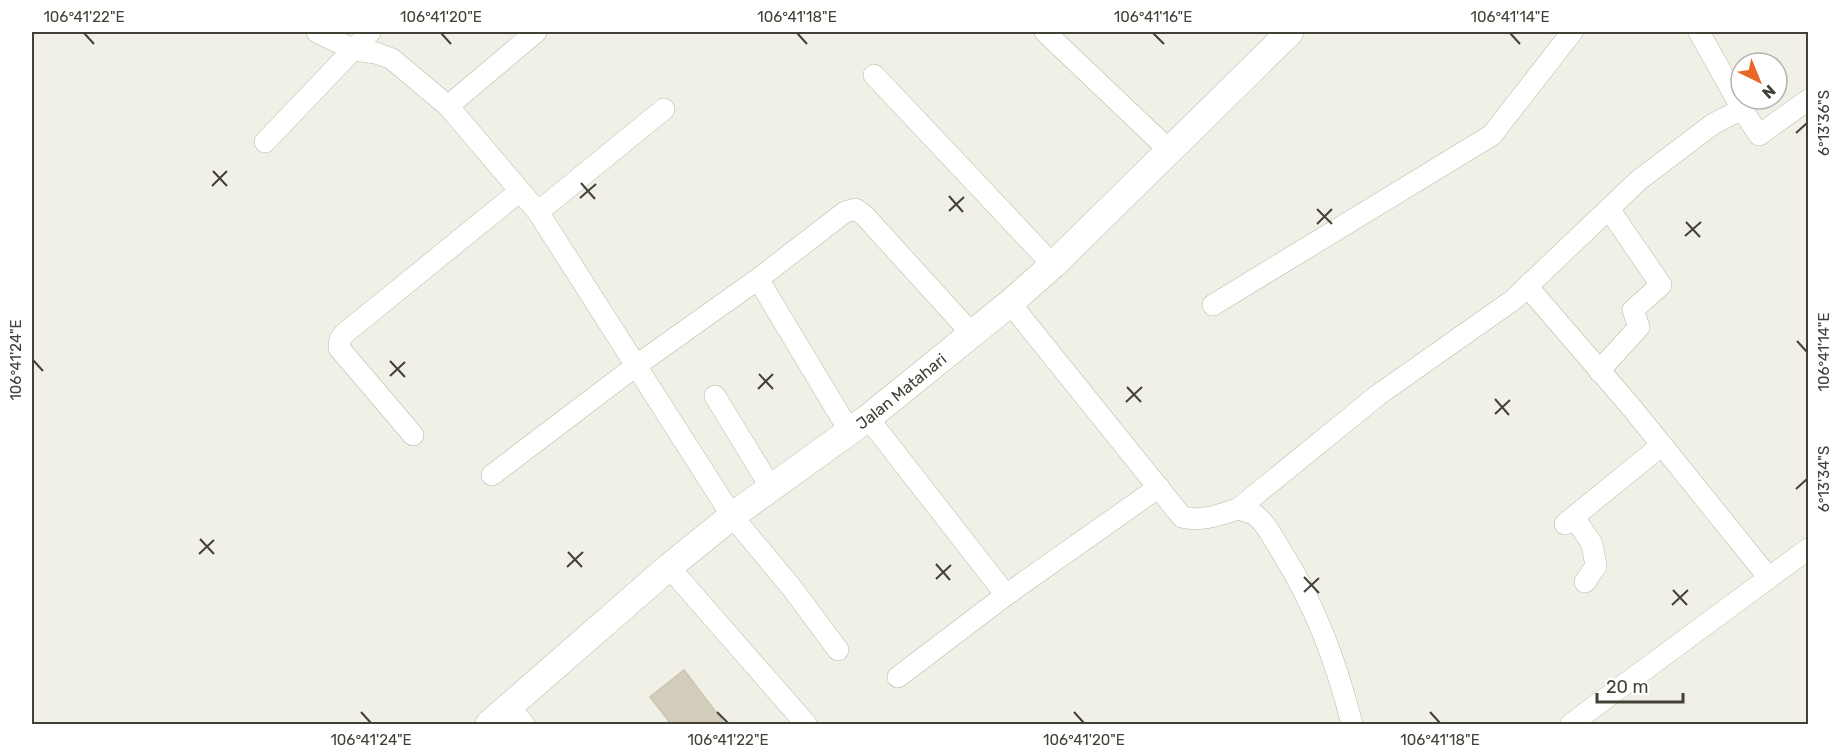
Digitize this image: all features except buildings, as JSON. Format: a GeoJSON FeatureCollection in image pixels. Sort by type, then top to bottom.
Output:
{"type":"FeatureCollection","features":[{"type":"Feature","properties":{"kind":"street"},"geometry":{"type":"LineString","coordinates":[[317,32],[354,50],[376,52],[392,59],[448,106],[538,212],[732,516],[792,588],[838,650]]}},
{"type":"Feature","properties":{"kind":"street"},"geometry":{"type":"LineString","coordinates":[[265,142],[370,32]]}},
{"type":"Feature","properties":{"kind":"street"},"geometry":{"type":"LineString","coordinates":[[448,106],[536,32]]}},
{"type":"Feature","properties":{"kind":"street"},"geometry":{"type":"LineString","coordinates":[[1046,32],[1170,151]]}},
{"type":"Feature","properties":{"kind":"street","name":"Jalan Matahari"},"geometry":{"type":"LineString","coordinates":[[489,724],[517,716],[669,567],[732,516],[859,425],[1010,303],[1053,265],[1290,32]]}},
{"type":"Feature","properties":{"kind":"street"},"geometry":{"type":"LineString","coordinates":[[1213,305],[1492,135],[1572,32]]}},
{"type":"Feature","properties":{"kind":"street"},"geometry":{"type":"LineString","coordinates":[[1699,32],[1729,86]]}},
{"type":"Feature","properties":{"kind":"street"},"geometry":{"type":"LineString","coordinates":[[874,75],[1053,265]]}},
{"type":"Feature","properties":{"kind":"street"},"geometry":{"type":"LineString","coordinates":[[1743,111],[1759,135],[1809,100]]}},
{"type":"Feature","properties":{"kind":"street"},"geometry":{"type":"LineString","coordinates":[[538,212],[664,109]]}},
{"type":"Feature","properties":{"kind":"street"},"geometry":{"type":"LineString","coordinates":[[1010,303],[1182,518],[1195,520],[1214,517],[1238,509],[1378,396],[1513,300],[1639,180],[1703,131],[1738,111]]}},
{"type":"Feature","properties":{"kind":"street"},"geometry":{"type":"LineString","coordinates":[[413,435],[339,348],[340,339],[520,191]]}},
{"type":"Feature","properties":{"kind":"street"},"geometry":{"type":"LineString","coordinates":[[492,475],[637,364],[758,279],[845,212],[855,209],[864,215],[972,334]]}},
{"type":"Feature","properties":{"kind":"street"},"geometry":{"type":"LineString","coordinates":[[1599,371],[1639,327],[1633,310],[1661,285],[1609,209]]}},
{"type":"Feature","properties":{"kind":"street"},"geometry":{"type":"LineString","coordinates":[[758,279],[859,425],[1006,595]]}},
{"type":"Feature","properties":{"kind":"street"},"geometry":{"type":"LineString","coordinates":[[1527,286],[1662,446],[1769,578]]}},
{"type":"Feature","properties":{"kind":"street"},"geometry":{"type":"LineString","coordinates":[[715,396],[771,488]]}},
{"type":"Feature","properties":{"kind":"street"},"geometry":{"type":"LineString","coordinates":[[1584,582],[1596,566],[1592,544],[1569,521],[1662,446]]}},
{"type":"Feature","properties":{"kind":"street"},"geometry":{"type":"LineString","coordinates":[[898,677],[1006,595],[1159,487]]}},
{"type":"Feature","properties":{"kind":"street"},"geometry":{"type":"LineString","coordinates":[[1238,509],[1256,516],[1269,530],[1293,569],[1319,620],[1342,683],[1352,724]]}},
{"type":"Feature","properties":{"kind":"street"},"geometry":{"type":"LineString","coordinates":[[1571,724],[1809,549]]}},
{"type":"Feature","properties":{"kind":"street"},"geometry":{"type":"LineString","coordinates":[[669,567],[806,724]]}}]}
